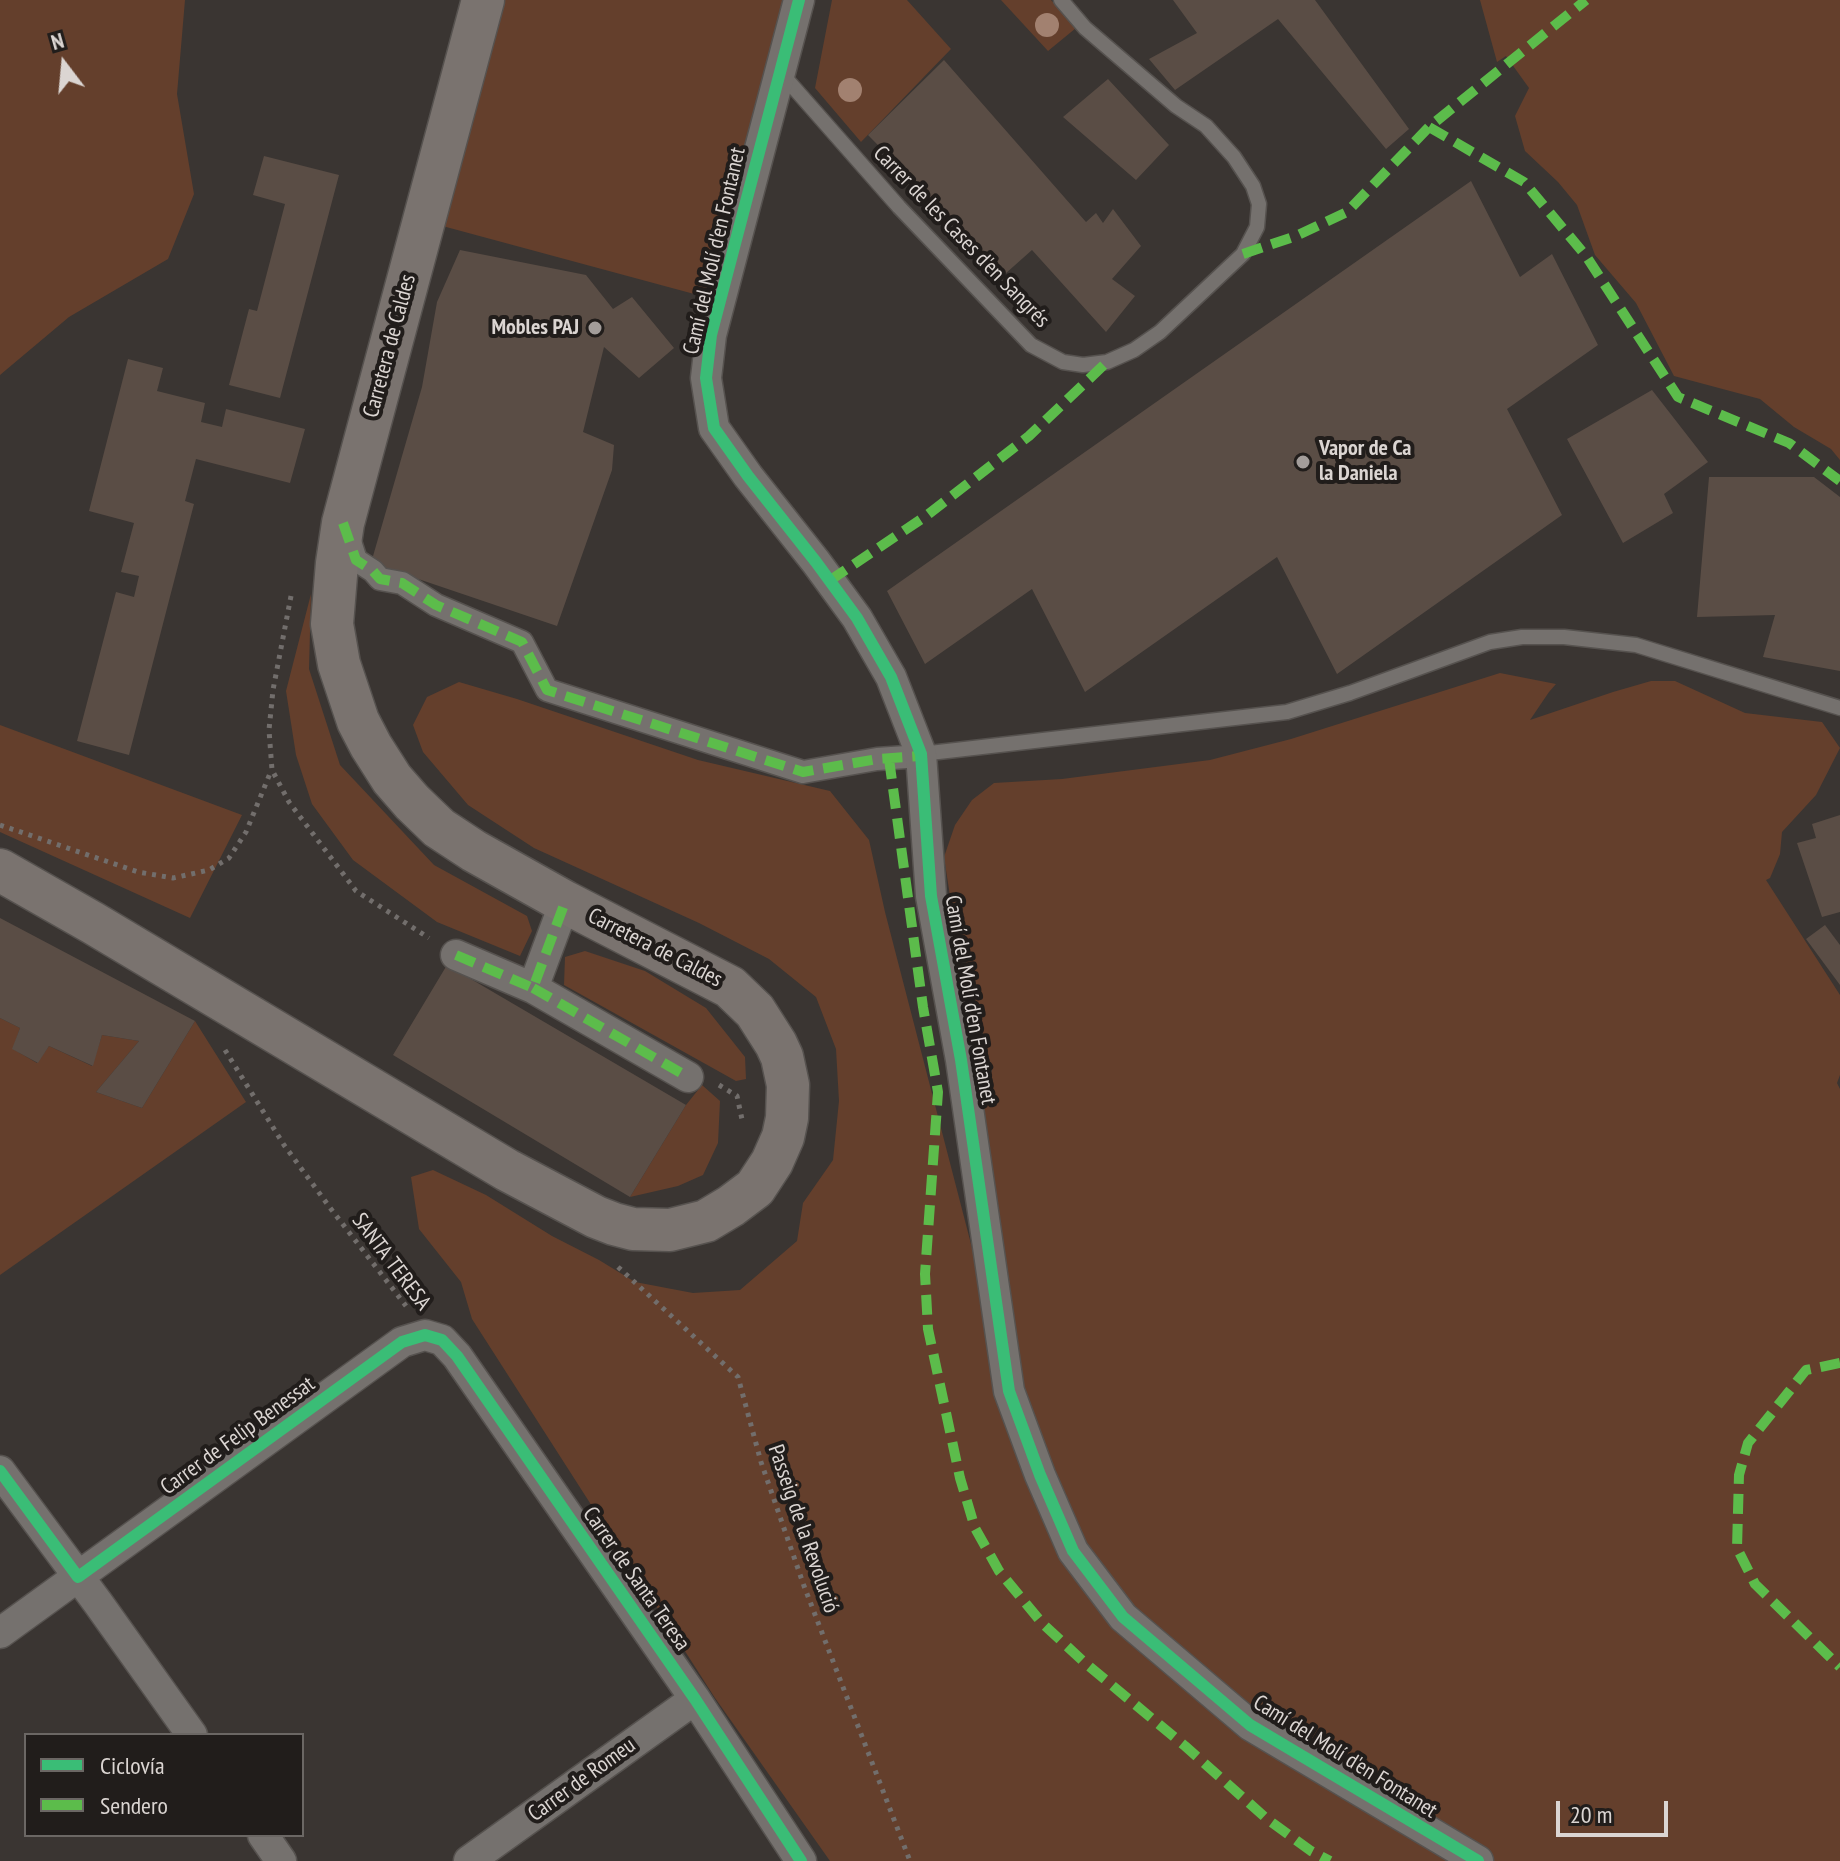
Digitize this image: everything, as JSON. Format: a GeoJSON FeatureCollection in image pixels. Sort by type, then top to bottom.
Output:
{"type":"FeatureCollection","features":[{"type":"Feature","properties":{"kind":"main road","name":"Carretera de Caldes"},"geometry":{"type":"LineString","coordinates":[[9,855],[93,923],[507,1170],[596,1217],[633,1229],[650,1230],[670,1230],[706,1221],[755,1188],[772,1162],[787,1118],[786,1071],[776,1044],[755,1011],[730,987],[565,902],[439,828],[392,779],[371,746],[348,696],[339,664],[332,624],[343,523],[483,0]]}},
{"type":"Feature","properties":{"kind":"street","name":"Camí del Molí d'en Fontanet"},"geometry":{"type":"LineString","coordinates":[[799,0],[711,335],[706,378],[714,428],[857,618],[891,677],[921,755],[931,896],[961,1060],[1009,1391],[1040,1475],[1073,1551],[1123,1617],[1250,1725],[1478,1861]]}},
{"type":"Feature","properties":{"kind":"street"},"geometry":{"type":"LineString","coordinates":[[343,523],[356,560],[380,579],[402,583],[436,605],[522,642],[547,690],[803,772],[921,755]]}},
{"type":"Feature","properties":{"kind":"street"},"geometry":{"type":"LineString","coordinates":[[533,988],[565,902]]}},
{"type":"Feature","properties":{"kind":"street"},"geometry":{"type":"LineString","coordinates":[[456,955],[533,988],[688,1077]]}},
{"type":"Feature","properties":{"kind":"street","name":"Carrer de Felip Benessat"},"geometry":{"type":"LineString","coordinates":[[0,1633],[402,1342],[425,1335]]}},
{"type":"Feature","properties":{"kind":"street","name":"Carrer de Santa Teresa"},"geometry":{"type":"LineString","coordinates":[[425,1335],[442,1340],[457,1356],[695,1699],[801,1861]]}},
{"type":"Feature","properties":{"kind":"street"},"geometry":{"type":"LineString","coordinates":[[0,1471],[191,1733]]}},
{"type":"Feature","properties":{"kind":"street","name":"Carrer de Romeu"},"geometry":{"type":"LineString","coordinates":[[469,1861],[695,1699]]}},
{"type":"Feature","properties":{"kind":"street"},"geometry":{"type":"LineString","coordinates":[[264,1837],[281,1861]]}},
{"type":"Feature","properties":{"kind":"lane","name":"Carrer de les Cases d'en Sangrés"},"geometry":{"type":"LineString","coordinates":[[780,71],[899,207],[1031,345],[1063,362],[1083,365],[1107,362],[1134,350],[1160,332],[1243,254],[1257,227],[1259,204],[1253,186],[1206,126],[1176,106],[1085,28],[1061,0]]}},
{"type":"Feature","properties":{"kind":"lane"},"geometry":{"type":"LineString","coordinates":[[921,755],[1287,712],[1350,693],[1490,642],[1522,637],[1564,637],[1636,645],[1840,708]]}},
{"type":"Feature","properties":{"kind":"path"},"geometry":{"type":"LineString","coordinates":[[0,825],[138,872],[173,878],[209,870],[229,858],[246,832],[272,770],[289,802],[356,891],[456,955]]}},
{"type":"Feature","properties":{"kind":"path"},"geometry":{"type":"LineString","coordinates":[[0,832],[9,855]]}},
{"type":"Feature","properties":{"kind":"path"},"geometry":{"type":"LineString","coordinates":[[688,1077],[715,1082],[737,1096],[743,1125],[738,1135]]}},
{"type":"Feature","properties":{"kind":"shaded area"},"geometry":{"type":"Polygon","coordinates":[[[0,0],[185,0],[177,94],[194,194],[168,259],[69,317],[0,375],[0,0]]]}},
{"type":"Feature","properties":{"kind":"shaded area"},"geometry":{"type":"Polygon","coordinates":[[[483,0],[799,0],[720,301],[424,221],[483,0]]]}},
{"type":"Feature","properties":{"kind":"shaded area"},"geometry":{"type":"Polygon","coordinates":[[[832,0],[907,0],[951,49],[861,142],[815,88],[832,0]]]}},
{"type":"Feature","properties":{"kind":"shaded area"},"geometry":{"type":"Polygon","coordinates":[[[1001,0],[1051,0],[1076,28],[1048,51],[1001,0]]]}},
{"type":"Feature","properties":{"kind":"shaded area"},"geometry":{"type":"Polygon","coordinates":[[[1480,0],[1840,0],[1840,460],[1831,449],[1794,427],[1760,399],[1674,376],[1636,303],[1595,255],[1577,205],[1525,151],[1515,116],[1529,88],[1506,56],[1497,62],[1480,0]]]}},
{"type":"Feature","properties":{"kind":"shaded area"},"geometry":{"type":"Polygon","coordinates":[[[311,594],[309,669],[340,765],[434,865],[527,916],[532,931],[520,956],[437,922],[353,860],[312,804],[296,755],[286,691],[311,594]]]}},
{"type":"Feature","properties":{"kind":"shaded area"},"geometry":{"type":"Polygon","coordinates":[[[1500,673],[1556,684],[1530,720],[1651,681],[1675,681],[1745,713],[1822,722],[1840,748],[1816,795],[1782,832],[1780,854],[1770,878],[1766,880],[1840,995],[1840,1075],[1837,1083],[1840,1089],[1840,1861],[830,1861],[715,1698],[472,1319],[461,1282],[419,1229],[411,1177],[433,1170],[486,1195],[635,1282],[693,1293],[740,1290],[797,1241],[803,1203],[833,1160],[839,1101],[836,1049],[816,997],[769,959],[699,923],[534,848],[468,805],[423,752],[413,725],[427,697],[459,682],[698,760],[830,791],[869,840],[1007,1383],[977,1099],[992,1071],[950,896],[944,857],[955,825],[972,800],[994,783],[1062,779],[1210,760],[1291,739],[1500,673]]]}},
{"type":"Feature","properties":{"kind":"shaded area"},"geometry":{"type":"Polygon","coordinates":[[[0,725],[242,815],[190,918],[0,832],[0,725]]]}},
{"type":"Feature","properties":{"kind":"shaded area"},"geometry":{"type":"Polygon","coordinates":[[[585,951],[645,971],[706,1008],[745,1057],[746,1079],[736,1081],[564,985],[565,957],[585,951]]]}},
{"type":"Feature","properties":{"kind":"shaded area"},"geometry":{"type":"Polygon","coordinates":[[[0,1018],[20,1028],[13,1049],[37,1063],[49,1046],[92,1066],[102,1035],[139,1041],[96,1092],[142,1108],[195,1021],[246,1102],[0,1275],[0,1018]]]}},
{"type":"Feature","properties":{"kind":"shaded area"},"geometry":{"type":"Polygon","coordinates":[[[702,1085],[720,1101],[718,1143],[703,1175],[678,1186],[630,1197],[686,1105],[702,1085]]]}},
{"type":"Feature","properties":{"kind":"building"},"geometry":{"type":"Polygon","coordinates":[[[1173,0],[1315,0],[1409,129],[1386,149],[1278,19],[1175,90],[1149,59],[1197,33],[1173,0]]]}},
{"type":"Feature","properties":{"kind":"building"},"geometry":{"type":"Polygon","coordinates":[[[944,60],[1086,222],[1096,213],[1103,223],[1113,209],[1141,246],[1112,279],[1135,296],[1106,332],[1032,250],[1005,274],[868,135],[944,60]]]}},
{"type":"Feature","properties":{"kind":"building"},"geometry":{"type":"Polygon","coordinates":[[[1108,79],[1169,145],[1136,180],[1063,117],[1108,79]]]}},
{"type":"Feature","properties":{"kind":"building"},"geometry":{"type":"Polygon","coordinates":[[[264,156],[339,175],[280,398],[229,385],[249,309],[257,311],[285,204],[253,195],[264,156]]]}},
{"type":"Feature","properties":{"kind":"building","name":"Vapor de Ca la Daniela"},"geometry":{"type":"Polygon","coordinates":[[[1471,181],[1520,277],[1552,254],[1598,345],[1507,409],[1562,515],[1337,674],[1277,557],[1085,692],[1032,589],[925,664],[887,591],[1471,181]]]}},
{"type":"Feature","properties":{"kind":"building"},"geometry":{"type":"Polygon","coordinates":[[[460,250],[586,275],[613,309],[632,297],[674,348],[639,378],[604,347],[583,432],[614,445],[612,470],[557,626],[371,563],[422,387],[437,302],[460,250]]]}},
{"type":"Feature","properties":{"kind":"building"},"geometry":{"type":"Polygon","coordinates":[[[128,359],[163,368],[157,391],[205,403],[201,422],[222,427],[226,409],[305,429],[290,483],[196,459],[185,501],[194,504],[129,755],[77,741],[116,592],[134,597],[139,576],[121,572],[134,523],[89,511],[128,359]]]}},
{"type":"Feature","properties":{"kind":"building"},"geometry":{"type":"Polygon","coordinates":[[[1652,390],[1708,462],[1664,494],[1673,513],[1623,543],[1567,439],[1652,390]]]}},
{"type":"Feature","properties":{"kind":"building"},"geometry":{"type":"Polygon","coordinates":[[[1709,477],[1814,477],[1840,497],[1840,671],[1763,657],[1775,615],[1697,617],[1709,477]]]}},
{"type":"Feature","properties":{"kind":"building"},"geometry":{"type":"Polygon","coordinates":[[[1840,815],[1840,912],[1822,917],[1797,843],[1816,838],[1812,824],[1840,815]]]}},
{"type":"Feature","properties":{"kind":"building"},"geometry":{"type":"Polygon","coordinates":[[[0,918],[195,1021],[142,1108],[96,1092],[139,1041],[102,1035],[93,1066],[49,1046],[38,1063],[12,1049],[20,1028],[0,1018],[0,918]]]}},
{"type":"Feature","properties":{"kind":"building"},"geometry":{"type":"Polygon","coordinates":[[[1825,925],[1840,945],[1840,985],[1806,939],[1825,925]]]}},
{"type":"Feature","properties":{"kind":"building"},"geometry":{"type":"Polygon","coordinates":[[[447,965],[686,1105],[630,1197],[393,1055],[447,965]]]}},
{"type":"Feature","properties":{"kind":"marked path"},"geometry":{"type":"LineString","coordinates":[[1243,254],[1296,236],[1347,212],[1429,127],[1586,0]]}},
{"type":"Feature","properties":{"kind":"marked path"},"geometry":{"type":"LineString","coordinates":[[1429,127],[1524,182],[1586,256],[1678,397],[1789,443],[1840,481]]}},
{"type":"Feature","properties":{"kind":"marked path"},"geometry":{"type":"LineString","coordinates":[[829,581],[926,516],[1029,436],[1107,362]]}},
{"type":"Feature","properties":{"kind":"marked path"},"geometry":{"type":"LineString","coordinates":[[343,523],[356,560],[380,579],[402,583],[436,605],[522,642],[547,690],[803,772],[877,759],[921,756]]}},
{"type":"Feature","properties":{"kind":"marked path"},"geometry":{"type":"LineString","coordinates":[[889,759],[923,1007],[938,1092],[925,1274],[928,1329],[960,1478],[975,1528],[999,1571],[1042,1623],[1267,1819],[1330,1861]]}},
{"type":"Feature","properties":{"kind":"marked path"},"geometry":{"type":"LineString","coordinates":[[456,955],[533,988],[565,902]]}},
{"type":"Feature","properties":{"kind":"marked path"},"geometry":{"type":"LineString","coordinates":[[533,988],[688,1077]]}},
{"type":"Feature","properties":{"kind":"marked path"},"geometry":{"type":"LineString","coordinates":[[1840,1363],[1806,1370],[1748,1443],[1739,1475],[1737,1548],[1755,1584],[1840,1667]]}},
{"type":"Feature","properties":{"kind":"cycle path"},"geometry":{"type":"LineString","coordinates":[[799,0],[711,335],[706,378],[714,428],[857,618],[891,677],[921,754],[931,896],[961,1060],[1009,1391],[1040,1475],[1073,1551],[1123,1617],[1250,1725],[1478,1861]]}},
{"type":"Feature","properties":{"kind":"cycle path"},"geometry":{"type":"LineString","coordinates":[[0,1471],[78,1577],[402,1342],[425,1335],[442,1340],[457,1356],[695,1699],[801,1861]]}},
{"type":"Feature","properties":{"kind":"place","name":"Mobles PAJ"},"geometry":{"type":"Point","coordinates":[595,328]}},
{"type":"Feature","properties":{"kind":"place","name":"Vapor de Ca la Daniela"},"geometry":{"type":"Point","coordinates":[1303,462]}}]}
